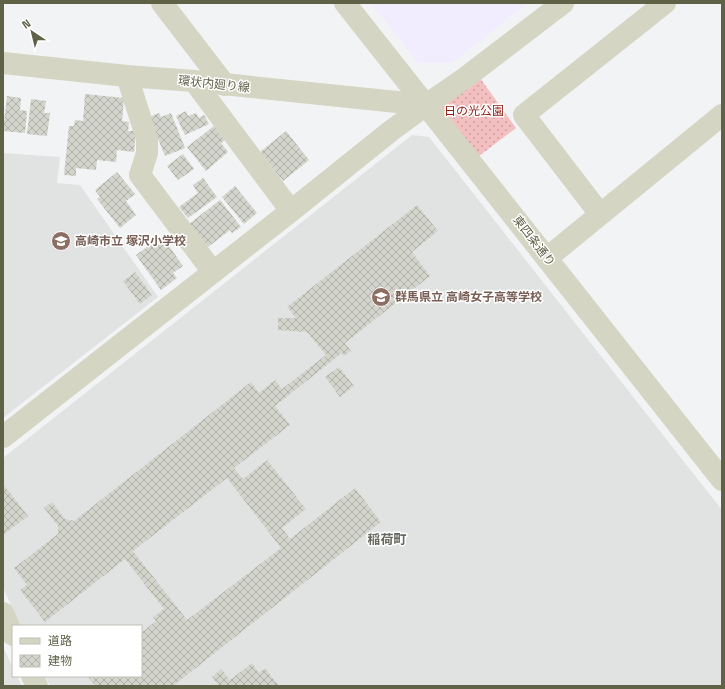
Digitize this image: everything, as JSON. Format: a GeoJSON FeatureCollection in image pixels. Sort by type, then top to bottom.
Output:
{"type":"FeatureCollection","features":[{"type":"Feature","properties":{"kind":"street"},"geometry":{"type":"LineString","coordinates":[[162,3],[225,85]]}},
{"type":"Feature","properties":{"kind":"street","name":"東四条通り"},"geometry":{"type":"LineString","coordinates":[[345,3],[722,480]]}},
{"type":"Feature","properties":{"kind":"street"},"geometry":{"type":"LineString","coordinates":[[3,437],[392,130],[426,104],[465,78],[563,3]]}},
{"type":"Feature","properties":{"kind":"street"},"geometry":{"type":"LineString","coordinates":[[600,214],[524,115],[665,3]]}},
{"type":"Feature","properties":{"kind":"street","name":"環状内廻り線"},"geometry":{"type":"LineString","coordinates":[[3,63],[426,104]]}},
{"type":"Feature","properties":{"kind":"street"},"geometry":{"type":"LineString","coordinates":[[127,76],[146,139],[147,152],[140,175],[213,272]]}},
{"type":"Feature","properties":{"kind":"street"},"geometry":{"type":"LineString","coordinates":[[194,81],[291,211]]}},
{"type":"Feature","properties":{"kind":"street"},"geometry":{"type":"LineString","coordinates":[[547,258],[722,115]]}},
{"type":"Feature","properties":{"kind":"street"},"geometry":{"type":"LineString","coordinates":[[3,613],[12,633]]}},
{"type":"Feature","properties":{"kind":"street"},"geometry":{"type":"LineString","coordinates":[[32,677],[37,686]]}},
{"type":"Feature","properties":{"kind":"shaded area"},"geometry":{"type":"Polygon","coordinates":[[[371,3],[528,3],[452,63],[418,63],[371,3]]]}},
{"type":"Feature","properties":{"kind":"shaded area","name":"群馬県立 高崎女子高等学校"},"geometry":{"type":"Polygon","coordinates":[[[412,135],[429,137],[722,510],[722,686],[50,686],[46,677],[142,677],[142,625],[21,625],[3,588],[3,458],[412,135]]]}},
{"type":"Feature","properties":{"kind":"shaded area","name":"高崎市立 塚沢小学校"},"geometry":{"type":"Polygon","coordinates":[[[3,153],[60,157],[57,183],[80,185],[158,297],[3,418],[3,153]]]}},
{"type":"Feature","properties":{"kind":"shaded area"},"geometry":{"type":"Polygon","coordinates":[[[3,647],[12,666],[12,677],[18,677],[22,686],[3,686],[3,647]]]}},
{"type":"Feature","properties":{"kind":"green space","name":"日の光公園"},"geometry":{"type":"Polygon","coordinates":[[[480,78],[516,128],[479,156],[439,106],[480,78]]]}},
{"type":"Feature","properties":{"kind":"building"},"geometry":{"type":"Polygon","coordinates":[[[85,94],[124,98],[122,121],[129,122],[128,131],[136,131],[134,152],[117,150],[116,162],[97,160],[96,170],[76,168],[76,176],[64,175],[69,126],[74,126],[75,120],[83,121],[85,94]]]}},
{"type":"Feature","properties":{"kind":"building"},"geometry":{"type":"Polygon","coordinates":[[[7,96],[21,98],[20,110],[27,111],[25,133],[3,131],[7,96]]]}},
{"type":"Feature","properties":{"kind":"building"},"geometry":{"type":"Polygon","coordinates":[[[31,99],[46,101],[44,113],[50,113],[47,136],[27,134],[31,99]]]}},
{"type":"Feature","properties":{"kind":"building"},"geometry":{"type":"Polygon","coordinates":[[[186,111],[188,116],[196,113],[199,118],[204,115],[209,124],[185,135],[176,116],[186,111]]]}},
{"type":"Feature","properties":{"kind":"building"},"geometry":{"type":"Polygon","coordinates":[[[159,113],[161,117],[171,113],[185,148],[165,156],[149,117],[159,113]]]}},
{"type":"Feature","properties":{"kind":"building"},"geometry":{"type":"Polygon","coordinates":[[[214,126],[225,140],[221,143],[228,152],[206,171],[187,147],[214,126]]]}},
{"type":"Feature","properties":{"kind":"building"},"geometry":{"type":"Polygon","coordinates":[[[286,131],[309,160],[283,181],[260,152],[286,131]]]}},
{"type":"Feature","properties":{"kind":"building"},"geometry":{"type":"Polygon","coordinates":[[[183,154],[194,169],[178,180],[167,166],[183,154]]]}},
{"type":"Feature","properties":{"kind":"building"},"geometry":{"type":"Polygon","coordinates":[[[117,172],[135,194],[126,201],[136,215],[120,228],[97,199],[100,197],[95,190],[117,172]]]}},
{"type":"Feature","properties":{"kind":"building"},"geometry":{"type":"Polygon","coordinates":[[[203,178],[217,197],[188,218],[179,207],[198,193],[193,185],[203,178]]]}},
{"type":"Feature","properties":{"kind":"building"},"geometry":{"type":"Polygon","coordinates":[[[235,186],[257,213],[244,224],[222,197],[235,186]]]}},
{"type":"Feature","properties":{"kind":"building"},"geometry":{"type":"Polygon","coordinates":[[[220,200],[241,227],[232,233],[230,230],[208,247],[189,224],[220,200]]]}},
{"type":"Feature","properties":{"kind":"building"},"geometry":{"type":"Polygon","coordinates":[[[417,205],[438,231],[412,252],[430,276],[345,343],[351,351],[344,356],[342,353],[275,406],[290,425],[234,468],[243,479],[267,460],[306,509],[282,528],[290,539],[355,488],[381,522],[173,686],[95,686],[88,677],[142,677],[142,632],[156,621],[153,617],[164,609],[125,559],[45,622],[20,590],[27,585],[14,568],[58,534],[58,526],[44,508],[52,502],[65,519],[74,521],[251,382],[259,393],[275,380],[282,389],[326,355],[307,332],[278,330],[278,318],[296,318],[287,307],[417,205]],[[227,478],[133,551],[187,620],[281,548],[227,478]]]}},
{"type":"Feature","properties":{"kind":"building"},"geometry":{"type":"Polygon","coordinates":[[[162,236],[183,266],[173,273],[177,278],[161,290],[136,255],[162,236]]]}},
{"type":"Feature","properties":{"kind":"building"},"geometry":{"type":"Polygon","coordinates":[[[135,272],[152,295],[140,304],[123,281],[135,272]]]}},
{"type":"Feature","properties":{"kind":"building"},"geometry":{"type":"Polygon","coordinates":[[[339,367],[354,386],[340,397],[325,377],[339,367]]]}},
{"type":"Feature","properties":{"kind":"building"},"geometry":{"type":"Polygon","coordinates":[[[3,484],[28,516],[3,535],[3,484]]]}},
{"type":"Feature","properties":{"kind":"building"},"geometry":{"type":"Polygon","coordinates":[[[252,663],[259,673],[265,668],[279,686],[219,686],[212,677],[221,669],[230,680],[252,663]]]}},
{"type":"Feature","properties":{"kind":"place","name":"高崎市立 塚沢小学校"},"geometry":{"type":"Point","coordinates":[61,241]}},
{"type":"Feature","properties":{"kind":"place","name":"群馬県立 高崎女子高等学校"},"geometry":{"type":"Point","coordinates":[381,297]}},
{"type":"Feature","properties":{"kind":"district","name":"稲荷町"},"geometry":{"type":"Point","coordinates":[387,539]}}]}
